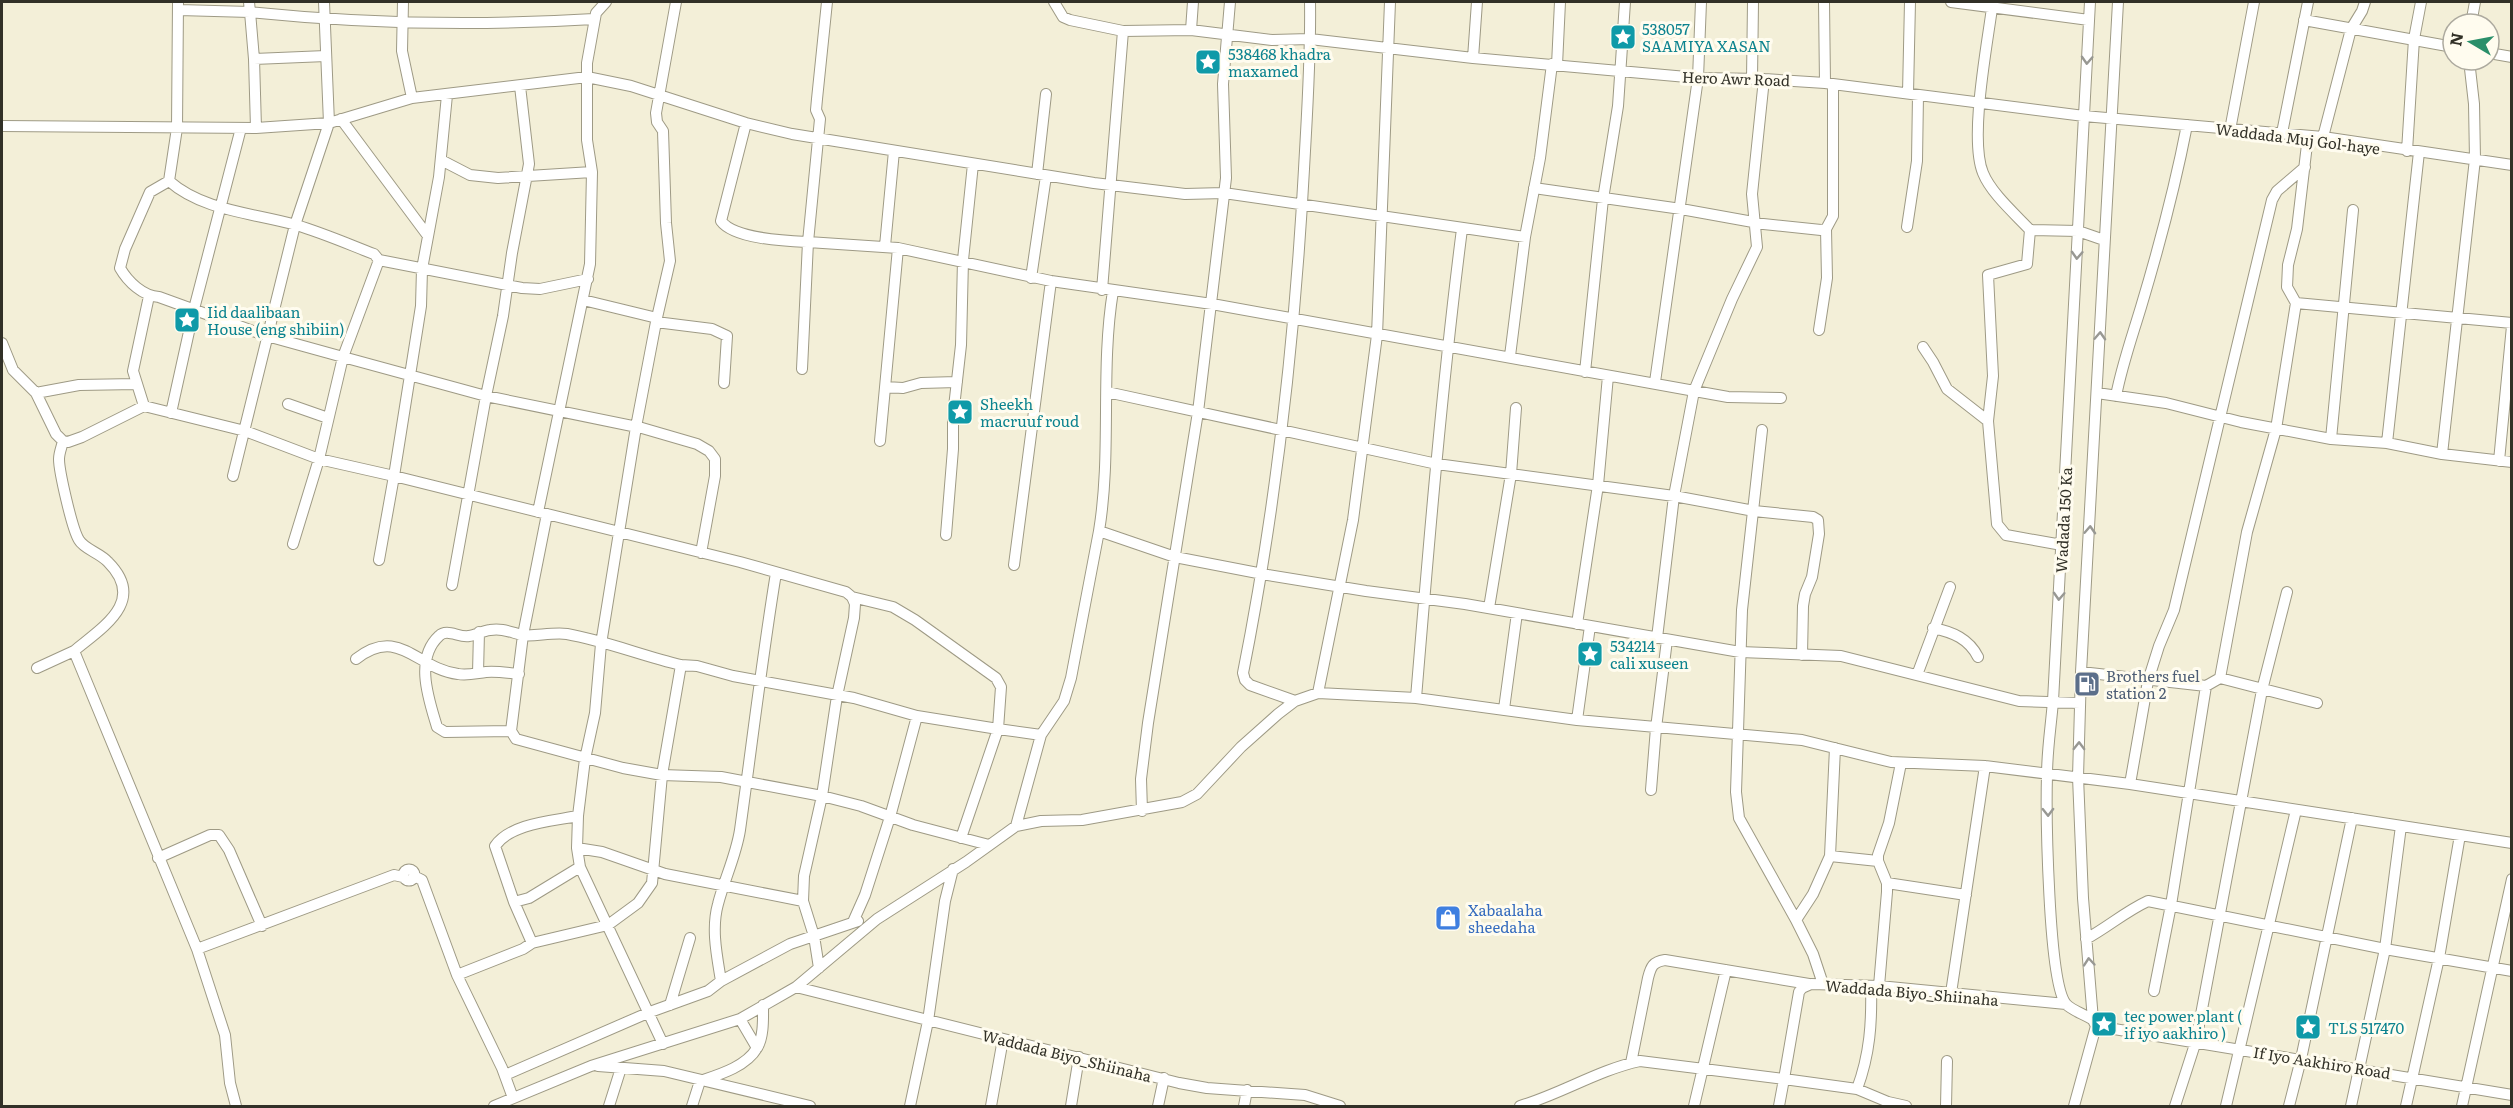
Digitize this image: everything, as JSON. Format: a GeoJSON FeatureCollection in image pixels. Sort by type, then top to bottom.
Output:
{"type":"FeatureCollection","features":[{"type":"Feature","properties":{"kind":"street"},"geometry":{"type":"LineString","coordinates":[[233,476],[295,225],[329,123],[324,2]]}},
{"type":"Feature","properties":{"kind":"street"},"geometry":{"type":"LineString","coordinates":[[403,2],[402,51],[412,98]]}},
{"type":"Feature","properties":{"kind":"street"},"geometry":{"type":"LineString","coordinates":[[606,2],[596,13],[594,19],[587,77],[587,140],[592,172],[588,279],[560,411],[523,635],[511,731],[516,739],[585,759],[662,775],[721,777],[822,796],[989,845]]}},
{"type":"Feature","properties":{"kind":"street"},"geometry":{"type":"LineString","coordinates":[[663,1044],[650,1012],[580,867],[577,848],[578,816],[585,759],[595,713],[601,644],[618,532],[656,320],[670,261],[666,223],[663,131],[657,122],[658,94],[676,2]]}},
{"type":"Feature","properties":{"kind":"street"},"geometry":{"type":"LineString","coordinates":[[802,369],[808,242],[820,119],[816,110],[827,2]]}},
{"type":"Feature","properties":{"kind":"street","name":"Hero Awr Road"},"geometry":{"type":"LineString","coordinates":[[1054,2],[1063,17],[1124,31],[1191,30],[1228,36],[1272,40],[1310,39],[1473,58],[1698,78],[1829,83],[2084,116]]}},
{"type":"Feature","properties":{"kind":"street"},"geometry":{"type":"LineString","coordinates":[[1191,30],[1193,2]]}},
{"type":"Feature","properties":{"kind":"street"},"geometry":{"type":"LineString","coordinates":[[1142,811],[1141,779],[1146,734],[1198,412],[1224,194],[1226,166],[1223,84],[1230,2]]}},
{"type":"Feature","properties":{"kind":"street"},"geometry":{"type":"LineString","coordinates":[[1295,701],[1250,685],[1243,673],[1263,573],[1293,320],[1302,206],[1310,2]]}},
{"type":"Feature","properties":{"kind":"street"},"geometry":{"type":"LineString","coordinates":[[1317,693],[1353,520],[1377,335],[1390,2]]}},
{"type":"Feature","properties":{"kind":"street"},"geometry":{"type":"LineString","coordinates":[[1473,58],[1477,2]]}},
{"type":"Feature","properties":{"kind":"street"},"geometry":{"type":"LineString","coordinates":[[1510,356],[1525,237],[1555,65],[1560,2]]}},
{"type":"Feature","properties":{"kind":"street"},"geometry":{"type":"LineString","coordinates":[[1585,372],[1603,199],[1621,71],[1624,2]]}},
{"type":"Feature","properties":{"kind":"street"},"geometry":{"type":"LineString","coordinates":[[1655,382],[1698,78],[1701,2]]}},
{"type":"Feature","properties":{"kind":"street"},"geometry":{"type":"LineString","coordinates":[[1752,79],[1754,2]]}},
{"type":"Feature","properties":{"kind":"street"},"geometry":{"type":"LineString","coordinates":[[1819,330],[1827,278],[1826,229],[1833,216],[1824,2]]}},
{"type":"Feature","properties":{"kind":"street"},"geometry":{"type":"LineString","coordinates":[[1907,227],[1917,161],[1910,2]]}},
{"type":"Feature","properties":{"kind":"street"},"geometry":{"type":"LineString","coordinates":[[1951,2],[2089,20]]}},
{"type":"Feature","properties":{"kind":"street","name":"Wadada 150 Ka"},"geometry":{"type":"LineString","coordinates":[[2066,1004],[2061,992],[2052,932],[2047,773],[2062,545],[2090,2]]}},
{"type":"Feature","properties":{"kind":"street","name":"Wadada 150 Ka"},"geometry":{"type":"LineString","coordinates":[[2074,1107],[2095,1023],[2086,939],[2078,777],[2081,672],[2118,2]]}},
{"type":"Feature","properties":{"kind":"street"},"geometry":{"type":"LineString","coordinates":[[2230,130],[2254,2]]}},
{"type":"Feature","properties":{"kind":"street"},"geometry":{"type":"LineString","coordinates":[[2282,133],[2308,2]]}},
{"type":"Feature","properties":{"kind":"street"},"geometry":{"type":"LineString","coordinates":[[2323,137],[2351,29],[2365,2]]}},
{"type":"Feature","properties":{"kind":"street"},"geometry":{"type":"LineString","coordinates":[[2407,151],[2414,39],[2421,2]]}},
{"type":"Feature","properties":{"kind":"street"},"geometry":{"type":"LineString","coordinates":[[169,181],[177,128],[179,6],[250,7],[324,18],[402,23],[475,25],[594,19]]}},
{"type":"Feature","properties":{"kind":"street"},"geometry":{"type":"LineString","coordinates":[[250,7],[256,128]]}},
{"type":"Feature","properties":{"kind":"street"},"geometry":{"type":"LineString","coordinates":[[1992,8],[1980,104],[1978,147],[1983,174],[2006,206],[2030,230],[2078,231],[2104,240]]}},
{"type":"Feature","properties":{"kind":"street"},"geometry":{"type":"LineString","coordinates":[[2304,20],[2441,44]]}},
{"type":"Feature","properties":{"kind":"street"},"geometry":{"type":"LineString","coordinates":[[1016,826],[1041,735],[1064,701],[1071,678],[1105,495],[1111,185],[1124,31]]}},
{"type":"Feature","properties":{"kind":"street"},"geometry":{"type":"LineString","coordinates":[[254,59],[326,56]]}},
{"type":"Feature","properties":{"kind":"street"},"geometry":{"type":"LineString","coordinates":[[2442,454],[2475,159],[2474,104],[2470,72]]}},
{"type":"Feature","properties":{"kind":"street"},"geometry":{"type":"LineString","coordinates":[[2,126],[256,128],[329,123],[412,98],[587,77],[631,86],[746,123],[894,151],[1111,185],[1185,194],[1224,194],[1525,237]]}},
{"type":"Feature","properties":{"kind":"street"},"geometry":{"type":"LineString","coordinates":[[1651,790],[1674,496],[1694,391],[1732,299],[1755,255],[1758,240],[1752,194],[1764,79]]}},
{"type":"Feature","properties":{"kind":"street"},"geometry":{"type":"LineString","coordinates":[[452,585],[486,396],[509,285],[512,253],[529,164],[520,86]]}},
{"type":"Feature","properties":{"kind":"street"},"geometry":{"type":"LineString","coordinates":[[1031,278],[1046,94]]}},
{"type":"Feature","properties":{"kind":"street"},"geometry":{"type":"LineString","coordinates":[[379,560],[421,306],[422,269],[441,160],[447,95]]}},
{"type":"Feature","properties":{"kind":"street","name":"Waddada Muj Gol-haye"},"geometry":{"type":"LineString","coordinates":[[2084,116],[2323,137],[2511,165]]}},
{"type":"Feature","properties":{"kind":"street"},"geometry":{"type":"LineString","coordinates":[[340,119],[428,236]]}},
{"type":"Feature","properties":{"kind":"street"},"geometry":{"type":"LineString","coordinates":[[746,123],[721,220],[726,227],[745,234],[784,241],[898,248],[963,260],[1051,282],[1212,304],[1377,335],[1510,356],[1585,372],[1655,382],[1728,397],[1781,398]]}},
{"type":"Feature","properties":{"kind":"street"},"geometry":{"type":"LineString","coordinates":[[2116,396],[2123,359],[2171,201],[2187,125]]}},
{"type":"Feature","properties":{"kind":"street"},"geometry":{"type":"LineString","coordinates":[[171,413],[194,309],[241,128]]}},
{"type":"Feature","properties":{"kind":"street"},"geometry":{"type":"LineString","coordinates":[[2220,678],[2247,532],[2276,429],[2296,303],[2287,287],[2288,265],[2297,229],[2308,136]]}},
{"type":"Feature","properties":{"kind":"street"},"geometry":{"type":"LineString","coordinates":[[885,246],[894,151]]}},
{"type":"Feature","properties":{"kind":"street"},"geometry":{"type":"LineString","coordinates":[[2387,443],[2419,152]]}},
{"type":"Feature","properties":{"kind":"street"},"geometry":{"type":"LineString","coordinates":[[441,160],[470,175],[498,178],[592,172]]}},
{"type":"Feature","properties":{"kind":"street"},"geometry":{"type":"LineString","coordinates":[[946,535],[953,448],[952,416],[961,345],[963,260],[973,164]]}},
{"type":"Feature","properties":{"kind":"street"},"geometry":{"type":"LineString","coordinates":[[2130,784],[2148,681],[2174,610],[2272,200],[2277,191],[2305,167]]}},
{"type":"Feature","properties":{"kind":"street"},"geometry":{"type":"LineString","coordinates":[[169,181],[176,188],[220,207],[295,225],[374,254],[379,260],[540,289],[588,279]]}},
{"type":"Feature","properties":{"kind":"street"},"geometry":{"type":"LineString","coordinates":[[169,181],[150,192],[125,249],[120,268],[128,279],[149,296],[159,297],[267,336],[486,396],[636,427],[697,444],[709,451],[715,459],[715,476],[701,553]]}},
{"type":"Feature","properties":{"kind":"street"},"geometry":{"type":"LineString","coordinates":[[1534,188],[1681,209],[1754,223],[1826,229]]}},
{"type":"Feature","properties":{"kind":"street"},"geometry":{"type":"LineString","coordinates":[[2331,439],[2353,210]]}},
{"type":"Feature","properties":{"kind":"street"},"geometry":{"type":"LineString","coordinates":[[1416,698],[1447,345],[1462,229]]}},
{"type":"Feature","properties":{"kind":"street"},"geometry":{"type":"LineString","coordinates":[[2030,230],[2027,264],[1988,275],[1993,376],[1988,421],[1999,530],[2006,535],[2062,545]]}},
{"type":"Feature","properties":{"kind":"street"},"geometry":{"type":"LineString","coordinates":[[880,441],[898,248]]}},
{"type":"Feature","properties":{"kind":"street"},"geometry":{"type":"LineString","coordinates":[[293,544],[319,459],[342,357],[379,260]]}},
{"type":"Feature","properties":{"kind":"street"},"geometry":{"type":"LineString","coordinates":[[1014,565],[1051,282]]}},
{"type":"Feature","properties":{"kind":"street"},"geometry":{"type":"LineString","coordinates":[[144,406],[133,371],[149,296]]}},
{"type":"Feature","properties":{"kind":"street"},"geometry":{"type":"LineString","coordinates":[[583,300],[656,320],[712,329],[727,336],[724,383]]}},
{"type":"Feature","properties":{"kind":"street"},"geometry":{"type":"LineString","coordinates":[[2296,303],[2458,317],[2511,324],[2499,461]]}},
{"type":"Feature","properties":{"kind":"street"},"geometry":{"type":"LineString","coordinates":[[2,343],[7,368],[36,393],[56,434],[63,441],[68,442],[82,437],[144,406],[245,431],[319,459],[701,553],[846,592],[852,597],[900,612],[996,678],[1002,687],[998,729],[961,838]]}},
{"type":"Feature","properties":{"kind":"street"},"geometry":{"type":"LineString","coordinates":[[1923,347],[1934,362],[1947,389],[1988,421]]}},
{"type":"Feature","properties":{"kind":"street"},"geometry":{"type":"LineString","coordinates":[[1576,624],[1598,485],[1608,376]]}},
{"type":"Feature","properties":{"kind":"street"},"geometry":{"type":"LineString","coordinates":[[885,387],[903,388],[921,383],[957,382]]}},
{"type":"Feature","properties":{"kind":"street"},"geometry":{"type":"LineString","coordinates":[[36,393],[79,385],[136,384]]}},
{"type":"Feature","properties":{"kind":"street"},"geometry":{"type":"LineString","coordinates":[[1107,392],[1437,464],[1674,496],[1754,511],[1813,517],[1818,520],[1819,534],[1812,577],[1803,606],[1802,654]]}},
{"type":"Feature","properties":{"kind":"street"},"geometry":{"type":"LineString","coordinates":[[2097,393],[2166,403],[2276,429],[2331,439],[2387,443],[2442,454],[2511,462]]}},
{"type":"Feature","properties":{"kind":"street"},"geometry":{"type":"LineString","coordinates":[[288,404],[328,418]]}},
{"type":"Feature","properties":{"kind":"street"},"geometry":{"type":"LineString","coordinates":[[1489,608],[1511,474],[1516,408]]}},
{"type":"Feature","properties":{"kind":"street"},"geometry":{"type":"LineString","coordinates":[[1762,430],[1742,610],[1736,792],[1739,818],[1796,920],[1813,954],[1823,984]]}},
{"type":"Feature","properties":{"kind":"street"},"geometry":{"type":"LineString","coordinates":[[37,668],[74,651],[115,616],[124,596],[121,579],[107,561],[79,541],[72,522],[59,460],[63,441]]}},
{"type":"Feature","properties":{"kind":"street"},"geometry":{"type":"LineString","coordinates":[[1099,531],[1175,557],[1263,573],[1424,600],[1489,608],[1740,652],[1841,656],[2019,701],[2080,703]]}},
{"type":"Feature","properties":{"kind":"street"},"geometry":{"type":"LineString","coordinates":[[721,981],[715,921],[718,903],[725,886],[739,833],[758,681],[776,573]]}},
{"type":"Feature","properties":{"kind":"street"},"geometry":{"type":"LineString","coordinates":[[1917,675],[1950,587]]}},
{"type":"Feature","properties":{"kind":"street"},"geometry":{"type":"LineString","coordinates":[[2175,1107],[2196,1041],[2262,690],[2287,592]]}},
{"type":"Feature","properties":{"kind":"street"},"geometry":{"type":"LineString","coordinates":[[819,968],[814,936],[803,901],[804,876],[822,796],[837,696],[854,618],[855,604],[852,597]]}},
{"type":"Feature","properties":{"kind":"street"},"geometry":{"type":"LineString","coordinates":[[1504,709],[1517,614]]}},
{"type":"Feature","properties":{"kind":"street"},"geometry":{"type":"LineString","coordinates":[[1577,720],[1590,626]]}},
{"type":"Feature","properties":{"kind":"street"},"geometry":{"type":"LineString","coordinates":[[1933,628],[1958,635],[1978,657]]}},
{"type":"Feature","properties":{"kind":"street"},"geometry":{"type":"LineString","coordinates":[[511,731],[445,732],[437,727],[426,689],[430,646],[439,635],[444,633],[471,636],[479,632],[508,630],[523,635],[545,632],[567,634],[681,665],[697,666],[758,681],[854,698],[917,716],[1041,735]]}},
{"type":"Feature","properties":{"kind":"street"},"geometry":{"type":"LineString","coordinates":[[478,673],[479,632]]}},
{"type":"Feature","properties":{"kind":"street"},"geometry":{"type":"LineString","coordinates":[[356,658],[367,650],[389,644],[412,652],[427,663],[458,675],[519,674]]}},
{"type":"Feature","properties":{"kind":"street"},"geometry":{"type":"LineString","coordinates":[[74,651],[197,949],[225,1035],[230,1083],[236,1107]]}},
{"type":"Feature","properties":{"kind":"street"},"geometry":{"type":"LineString","coordinates":[[457,975],[523,949],[532,942],[608,925],[638,903],[652,883],[662,775],[681,665]]}},
{"type":"Feature","properties":{"kind":"street"},"geometry":{"type":"LineString","coordinates":[[2081,672],[2206,686],[2220,678],[2317,703]]}},
{"type":"Feature","properties":{"kind":"street"},"geometry":{"type":"LineString","coordinates":[[2154,991],[2190,794],[2206,686]]}},
{"type":"Feature","properties":{"kind":"street"},"geometry":{"type":"LineString","coordinates":[[494,1107],[591,1066],[740,1019],[796,987],[877,919],[1016,826],[1030,822],[1082,820],[1182,802],[1197,794],[1241,747],[1295,701],[1317,693],[1416,698],[1577,720],[1802,740],[1875,760],[1985,766],[2078,777],[2511,843]]}},
{"type":"Feature","properties":{"kind":"street"},"geometry":{"type":"LineString","coordinates":[[852,922],[865,895],[890,817],[917,716]]}},
{"type":"Feature","properties":{"kind":"street"},"geometry":{"type":"LineString","coordinates":[[1796,920],[1814,894],[1830,856],[1835,748]]}},
{"type":"Feature","properties":{"kind":"street"},"geometry":{"type":"LineString","coordinates":[[1857,1089],[1866,1064],[1887,883],[1878,861],[1878,850],[1889,823],[1901,763]]}},
{"type":"Feature","properties":{"kind":"street"},"geometry":{"type":"LineString","coordinates":[[1951,993],[1985,766]]}},
{"type":"Feature","properties":{"kind":"street"},"geometry":{"type":"LineString","coordinates":[[2226,1107],[2296,810]]}},
{"type":"Feature","properties":{"kind":"street"},"geometry":{"type":"LineString","coordinates":[[532,942],[495,850],[498,842],[516,830],[578,816]]}},
{"type":"Feature","properties":{"kind":"street"},"geometry":{"type":"LineString","coordinates":[[2289,1107],[2352,818]]}},
{"type":"Feature","properties":{"kind":"street"},"geometry":{"type":"LineString","coordinates":[[2350,1107],[2385,949],[2401,826]]}},
{"type":"Feature","properties":{"kind":"street"},"geometry":{"type":"LineString","coordinates":[[2406,1107],[2439,958],[2460,835]]}},
{"type":"Feature","properties":{"kind":"street"},"geometry":{"type":"LineString","coordinates":[[158,858],[210,836],[219,836],[229,850],[262,926]]}},
{"type":"Feature","properties":{"kind":"street"},"geometry":{"type":"LineString","coordinates":[[577,848],[602,852],[665,874],[803,901]]}},
{"type":"Feature","properties":{"kind":"street"},"geometry":{"type":"LineString","coordinates":[[1830,856],[1878,861]]}},
{"type":"Feature","properties":{"kind":"street"},"geometry":{"type":"LineString","coordinates":[[514,902],[529,898],[580,867]]}},
{"type":"Feature","properties":{"kind":"street"},"geometry":{"type":"LineString","coordinates":[[910,1107],[928,1021],[945,901],[953,869]]}},
{"type":"Feature","properties":{"kind":"street"},"geometry":{"type":"LineString","coordinates":[[197,949],[394,875],[422,880],[457,975],[505,1076],[513,1098]]}},
{"type":"Feature","properties":{"kind":"street"},"geometry":{"type":"LineString","coordinates":[[2462,1107],[2511,879]]}},
{"type":"Feature","properties":{"kind":"street"},"geometry":{"type":"LineString","coordinates":[[1887,883],[1966,895]]}},
{"type":"Feature","properties":{"kind":"street"},"geometry":{"type":"LineString","coordinates":[[2086,939],[2108,927],[2132,908],[2148,901],[2385,949],[2511,971]]}},
{"type":"Feature","properties":{"kind":"street"},"geometry":{"type":"LineString","coordinates":[[505,1076],[650,1012],[708,991],[721,981],[790,944],[852,922],[877,919]]}},
{"type":"Feature","properties":{"kind":"street"},"geometry":{"type":"LineString","coordinates":[[670,1005],[690,938]]}},
{"type":"Feature","properties":{"kind":"street"},"geometry":{"type":"LineString","coordinates":[[1631,1063],[1653,964],[1665,960],[1811,984]]}},
{"type":"Feature","properties":{"kind":"street"},"geometry":{"type":"LineString","coordinates":[[1694,1107],[1726,970]]}},
{"type":"Feature","properties":{"kind":"street","name":"Waddada Biyo_Shiinaha"},"geometry":{"type":"LineString","coordinates":[[1779,1107],[1799,992],[1811,984],[1875,986],[2066,1004]]}},
{"type":"Feature","properties":{"kind":"street","name":"Waddada Biyo_Shiinaha"},"geometry":{"type":"LineString","coordinates":[[796,987],[1207,1088],[1305,1095],[1322,1104],[1340,1107]]}},
{"type":"Feature","properties":{"kind":"street"},"geometry":{"type":"LineString","coordinates":[[2066,1004],[2095,1023]]}},
{"type":"Feature","properties":{"kind":"street"},"geometry":{"type":"LineString","coordinates":[[700,1081],[731,1071],[757,1048],[763,1026],[763,1005]]}},
{"type":"Feature","properties":{"kind":"street"},"geometry":{"type":"LineString","coordinates":[[740,1019],[757,1048]]}},
{"type":"Feature","properties":{"kind":"street","name":"If Iyo Aakhiro Road"},"geometry":{"type":"LineString","coordinates":[[2095,1023],[2511,1095]]}},
{"type":"Feature","properties":{"kind":"street"},"geometry":{"type":"LineString","coordinates":[[991,1107],[1003,1039]]}},
{"type":"Feature","properties":{"kind":"street"},"geometry":{"type":"LineString","coordinates":[[1071,1107],[1079,1058]]}},
{"type":"Feature","properties":{"kind":"street"},"geometry":{"type":"LineString","coordinates":[[1526,1106],[1619,1065],[1640,1061],[1857,1089],[1906,1107]]}},
{"type":"Feature","properties":{"kind":"street"},"geometry":{"type":"LineString","coordinates":[[1946,1107],[1947,1061]]}},
{"type":"Feature","properties":{"kind":"street"},"geometry":{"type":"LineString","coordinates":[[591,1066],[664,1071],[810,1107]]}},
{"type":"Feature","properties":{"kind":"street"},"geometry":{"type":"LineString","coordinates":[[609,1107],[621,1068]]}},
{"type":"Feature","properties":{"kind":"street"},"geometry":{"type":"LineString","coordinates":[[1158,1107],[1164,1078]]}},
{"type":"Feature","properties":{"kind":"street"},"geometry":{"type":"LineString","coordinates":[[693,1107],[700,1081]]}},
{"type":"Feature","properties":{"kind":"street"},"geometry":{"type":"LineString","coordinates":[[1244,1107],[1247,1090]]}},
{"type":"Feature","properties":{"kind":"street"},"geometry":{"type":"LineString","coordinates":[[765,1107],[766,1095]]}},
{"type":"Feature","properties":{"kind":"place","name":"538057 SAAMIYA XASAN"},"geometry":{"type":"Point","coordinates":[1623,37]}},
{"type":"Feature","properties":{"kind":"place","name":"538468 khadra maxamed"},"geometry":{"type":"Point","coordinates":[1208,62]}},
{"type":"Feature","properties":{"kind":"place","name":"Iid daalibaan House (eng shibiin)"},"geometry":{"type":"Point","coordinates":[187,320]}},
{"type":"Feature","properties":{"kind":"place","name":"Sheekh macruuf roud"},"geometry":{"type":"Point","coordinates":[960,412]}},
{"type":"Feature","properties":{"kind":"place","name":"534214 cali xuseen"},"geometry":{"type":"Point","coordinates":[1590,654]}},
{"type":"Feature","properties":{"kind":"place","name":"Brothers fuel station 2"},"geometry":{"type":"Point","coordinates":[2087,684]}},
{"type":"Feature","properties":{"kind":"place","name":"Xabaalaha sheedaha"},"geometry":{"type":"Point","coordinates":[1448,918]}},
{"type":"Feature","properties":{"kind":"place","name":"tec power plant ( if iyo aakhiro )"},"geometry":{"type":"Point","coordinates":[2104,1024]}},
{"type":"Feature","properties":{"kind":"place","name":"TLS 517470"},"geometry":{"type":"Point","coordinates":[2308,1027]}}]}
